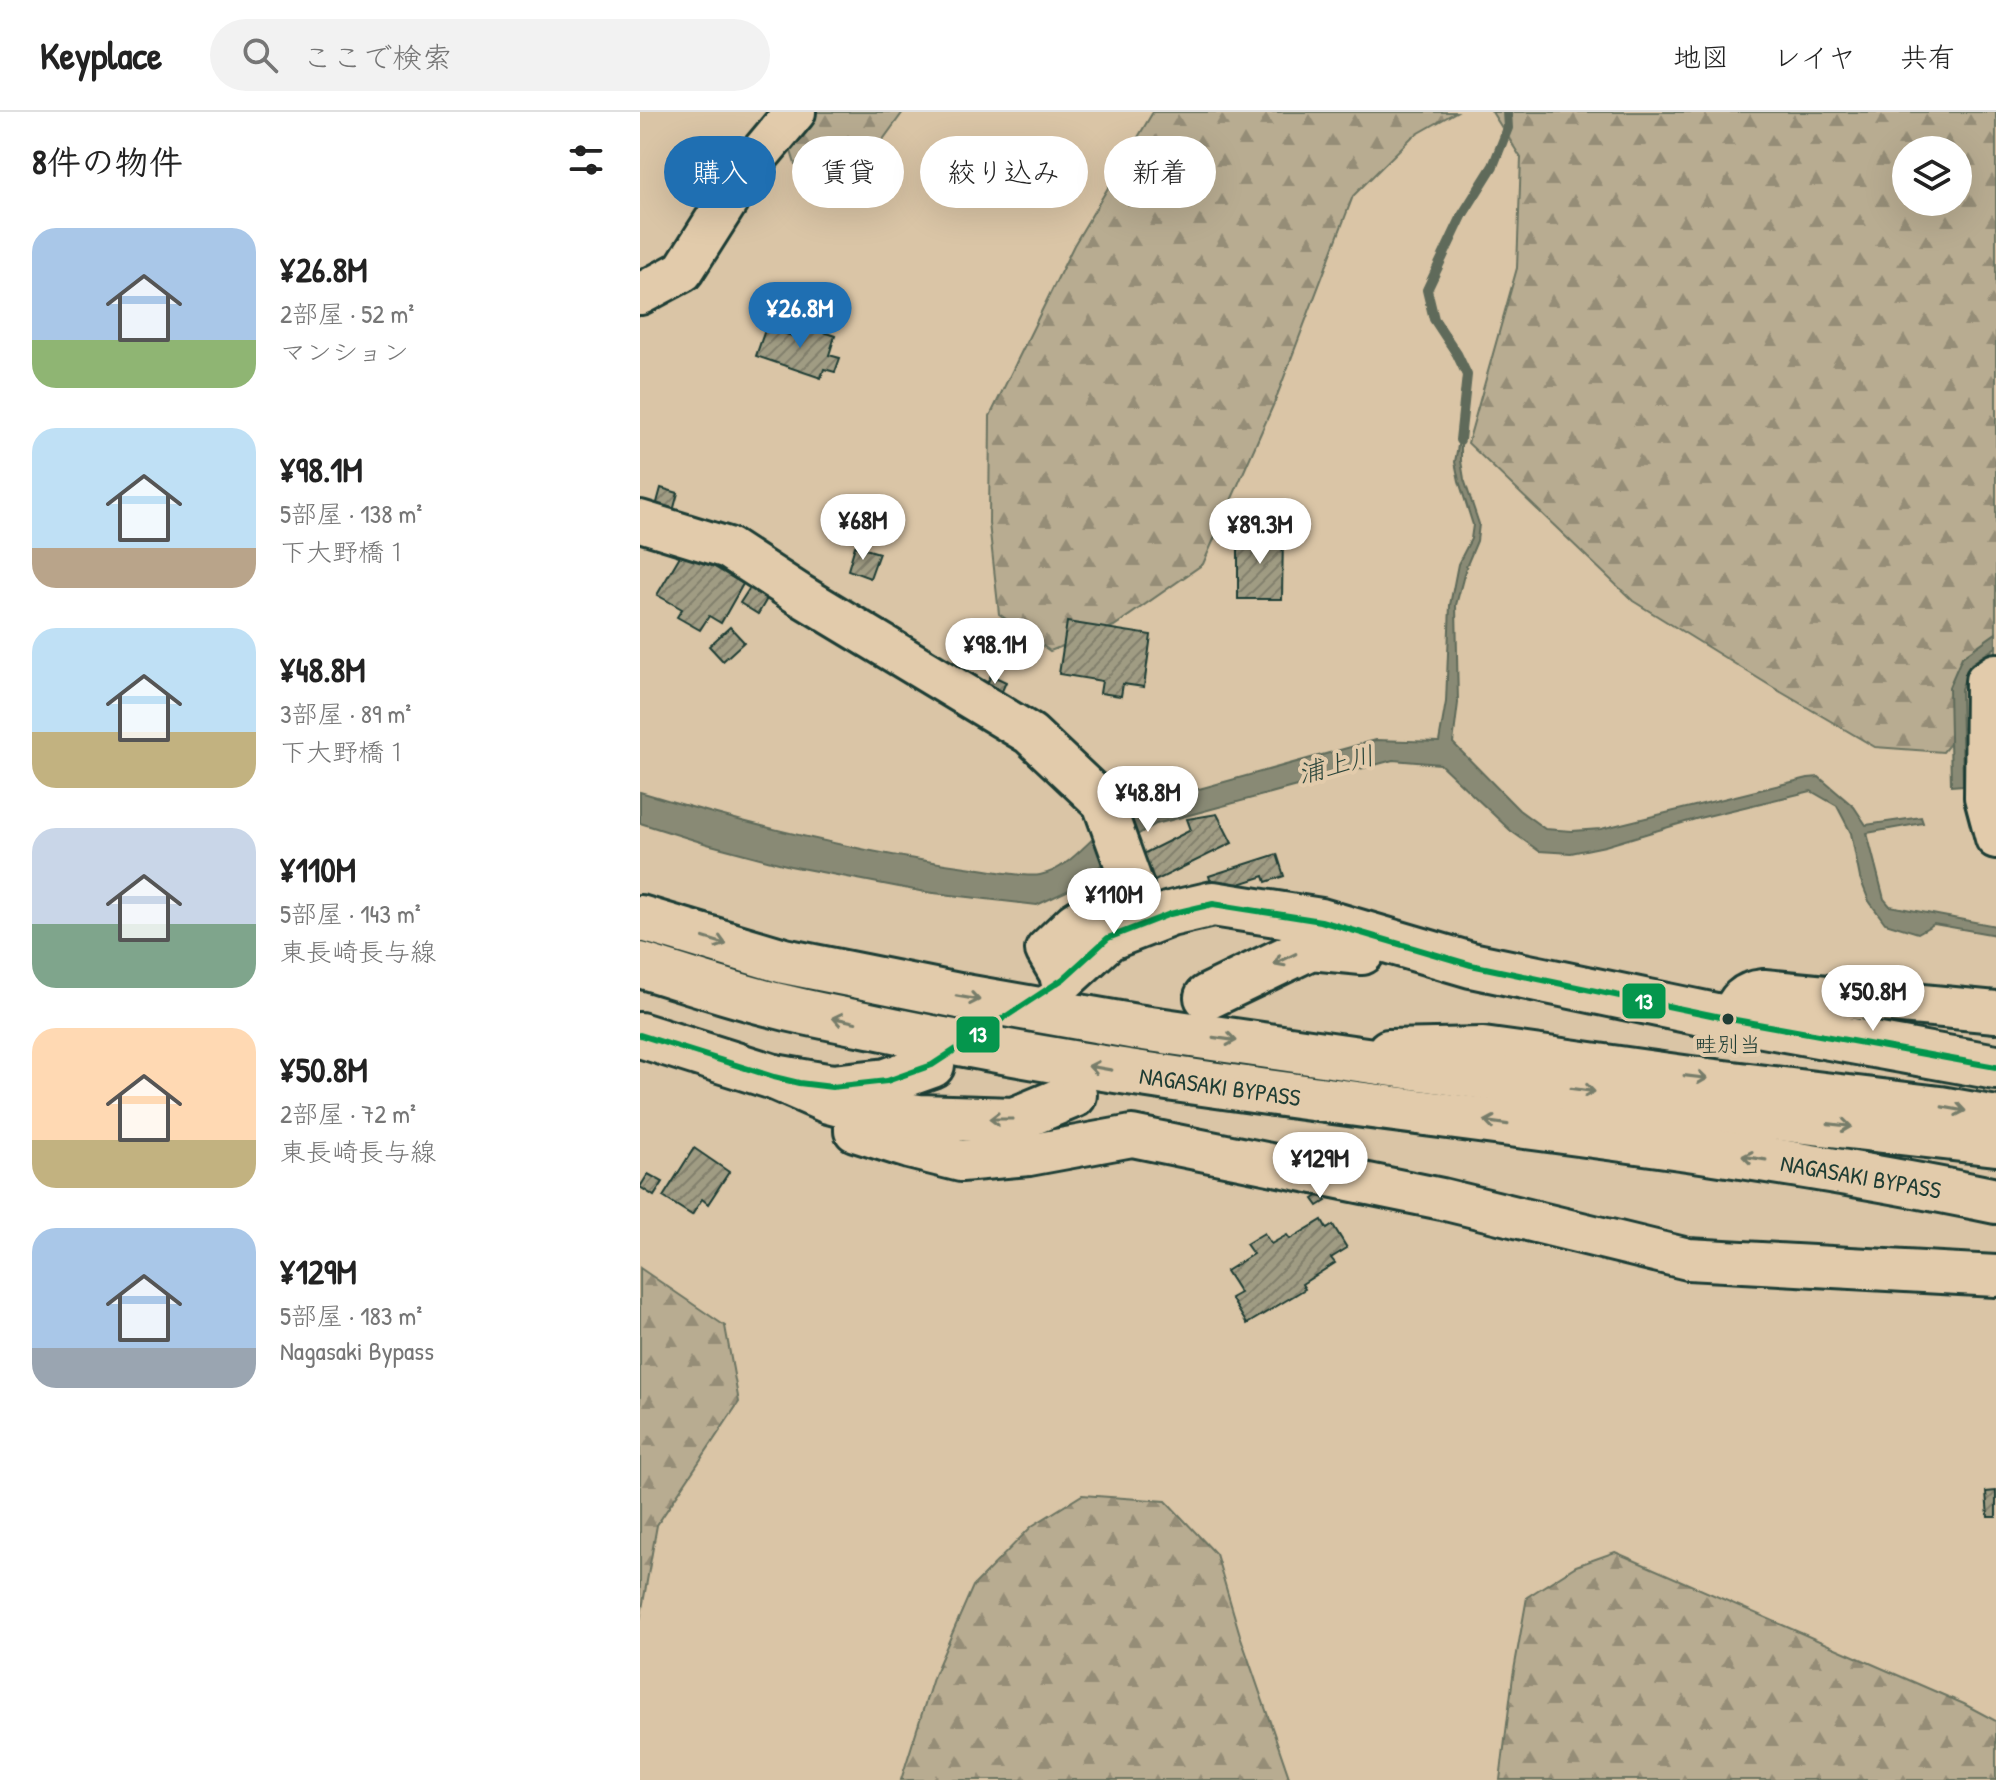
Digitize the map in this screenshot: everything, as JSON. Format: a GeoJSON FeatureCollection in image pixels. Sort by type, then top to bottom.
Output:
{"type":"FeatureCollection","features":[{"type":"Feature","properties":{"kind":"main road"},"geometry":{"type":"LineString","coordinates":[[1063,979],[1108,938],[1170,914],[1213,904],[1321,921],[1471,965],[1730,1019],[1996,1067]]}},
{"type":"Feature","properties":{"kind":"main road","name":"NAGASAKI BYPASS"},"geometry":{"type":"LineString","coordinates":[[640,918],[784,961],[1136,1027],[1736,1113],[1996,1143]]}},
{"type":"Feature","properties":{"kind":"main road"},"geometry":{"type":"LineString","coordinates":[[1207,997],[1311,947],[1471,965]]}},
{"type":"Feature","properties":{"kind":"main road","name":"NAGASAKI BYPASS"},"geometry":{"type":"LineString","coordinates":[[640,965],[778,1006],[945,1041],[1128,1073],[1735,1155],[1996,1201]]}},
{"type":"Feature","properties":{"kind":"main road"},"geometry":{"type":"LineString","coordinates":[[640,1035],[774,1077],[829,1101],[919,1117],[1014,1120],[1074,1095]]}},
{"type":"Feature","properties":{"kind":"main road"},"geometry":{"type":"LineString","coordinates":[[774,1077],[832,1087],[887,1081],[932,1065]]}},
{"type":"Feature","properties":{"kind":"street"},"geometry":{"type":"LineString","coordinates":[[640,294],[683,271],[749,167],[795,112]]}},
{"type":"Feature","properties":{"kind":"street"},"geometry":{"type":"LineString","coordinates":[[640,521],[728,548],[1030,734],[1103,803],[1133,886],[1074,923],[1046,950],[1063,979]]}},
{"type":"Feature","properties":{"kind":"street"},"geometry":{"type":"LineString","coordinates":[[1996,674],[1986,681],[1985,797],[1996,838]]}},
{"type":"Feature","properties":{"kind":"street"},"geometry":{"type":"LineString","coordinates":[[640,988],[778,1006]]}},
{"type":"Feature","properties":{"kind":"street"},"geometry":{"type":"LineString","coordinates":[[1730,1019],[1736,1004],[1751,992],[1764,990],[1996,1012]]}},
{"type":"Feature","properties":{"kind":"street"},"geometry":{"type":"LineString","coordinates":[[1312,1051],[1483,1048],[1940,1107],[1996,1117]]}},
{"type":"Feature","properties":{"kind":"street"},"geometry":{"type":"LineString","coordinates":[[855,1108],[855,1131],[961,1161],[1029,1155],[1132,1136],[1442,1199],[1688,1259],[1996,1276]]}},
{"type":"Feature","properties":{"kind":"green space"},"geometry":{"type":"Polygon","coordinates":[[[779,112],[903,112],[886,136],[792,136],[792,154],[779,112]]]}},
{"type":"Feature","properties":{"kind":"green space"},"geometry":{"type":"Polygon","coordinates":[[[1153,112],[1456,112],[1412,137],[1353,196],[1275,401],[1203,564],[1114,626],[1050,651],[999,614],[989,523],[990,416],[1074,245],[1104,194],[1104,208],[1216,208],[1216,136],[1139,136],[1153,112]]]}},
{"type":"Feature","properties":{"kind":"green space"},"geometry":{"type":"Polygon","coordinates":[[[1492,112],[1996,112],[1996,680],[1982,705],[1943,752],[1875,747],[1633,601],[1468,443],[1517,268],[1521,158],[1492,112]]]}},
{"type":"Feature","properties":{"kind":"green space"},"geometry":{"type":"Polygon","coordinates":[[[640,1268],[725,1326],[739,1402],[657,1525],[640,1620],[640,1268]]]}},
{"type":"Feature","properties":{"kind":"green space"},"geometry":{"type":"Polygon","coordinates":[[[1082,1495],[1166,1501],[1216,1554],[1290,1780],[901,1780],[934,1675],[973,1586],[1032,1526],[1082,1495]]]}},
{"type":"Feature","properties":{"kind":"green space"},"geometry":{"type":"Polygon","coordinates":[[[1615,1552],[1964,1704],[1996,1721],[1996,1780],[1500,1780],[1527,1597],[1576,1566],[1615,1552]]]}},
{"type":"Feature","properties":{"kind":"water","name":"浦上川"},"geometry":{"type":"Polygon","coordinates":[[[1461,429],[1464,479],[1479,524],[1477,541],[1456,605],[1458,703],[1453,743],[1519,810],[1545,829],[1601,829],[1819,777],[1854,807],[1866,825],[1921,817],[1923,823],[1867,833],[1884,899],[1890,906],[1996,926],[1996,935],[1934,924],[1918,933],[1885,923],[1869,901],[1860,878],[1851,833],[1837,806],[1811,791],[1699,818],[1605,846],[1571,853],[1539,851],[1511,831],[1440,764],[1393,760],[1156,824],[1115,851],[1082,884],[1037,905],[925,892],[790,866],[640,823],[640,792],[763,827],[847,846],[931,862],[1040,875],[1066,863],[1108,826],[1145,804],[1376,740],[1439,742],[1446,702],[1450,605],[1458,564],[1471,539],[1473,525],[1455,462],[1461,429]]]}},
{"type":"Feature","properties":{"kind":"water"},"geometry":{"type":"Polygon","coordinates":[[[1996,633],[1996,647],[1971,664],[1961,689],[1963,785],[1951,786],[1949,687],[1962,657],[1996,633]]]}},
{"type":"Feature","properties":{"kind":"building"},"geometry":{"type":"Polygon","coordinates":[[[799,324],[835,336],[829,355],[840,358],[835,372],[824,369],[821,378],[756,356],[766,327],[795,337],[799,324]]]}},
{"type":"Feature","properties":{"kind":"building"},"geometry":{"type":"Polygon","coordinates":[[[661,488],[678,493],[672,515],[655,510],[661,488]]]}},
{"type":"Feature","properties":{"kind":"building"},"geometry":{"type":"Polygon","coordinates":[[[1238,534],[1283,534],[1282,599],[1238,599],[1238,534]]]}},
{"type":"Feature","properties":{"kind":"building"},"geometry":{"type":"Polygon","coordinates":[[[855,546],[879,553],[870,578],[848,570],[855,546]]]}},
{"type":"Feature","properties":{"kind":"building"},"geometry":{"type":"Polygon","coordinates":[[[684,549],[743,584],[721,623],[709,616],[700,630],[677,617],[682,609],[657,595],[684,549]]]}},
{"type":"Feature","properties":{"kind":"building"},"geometry":{"type":"Polygon","coordinates":[[[751,586],[768,597],[758,614],[740,603],[751,586]]]}},
{"type":"Feature","properties":{"kind":"building"},"geometry":{"type":"Polygon","coordinates":[[[1067,622],[1151,635],[1144,687],[1123,684],[1121,696],[1100,693],[1102,681],[1059,674],[1067,622]]]}},
{"type":"Feature","properties":{"kind":"building"},"geometry":{"type":"Polygon","coordinates":[[[730,627],[744,642],[723,661],[709,646],[730,627]]]}},
{"type":"Feature","properties":{"kind":"building"},"geometry":{"type":"Polygon","coordinates":[[[991,675],[1006,682],[999,698],[984,691],[991,675]]]}},
{"type":"Feature","properties":{"kind":"building"},"geometry":{"type":"Polygon","coordinates":[[[1217,814],[1232,843],[1153,882],[1139,856],[1191,830],[1187,819],[1217,814]]]}},
{"type":"Feature","properties":{"kind":"building"},"geometry":{"type":"Polygon","coordinates":[[[1277,854],[1284,876],[1266,882],[1264,876],[1239,884],[1241,888],[1212,887],[1209,876],[1277,854]]]}},
{"type":"Feature","properties":{"kind":"building"},"geometry":{"type":"Polygon","coordinates":[[[694,1148],[729,1172],[708,1204],[702,1199],[692,1215],[663,1197],[694,1148]]]}},
{"type":"Feature","properties":{"kind":"building"},"geometry":{"type":"Polygon","coordinates":[[[648,1174],[663,1182],[654,1196],[640,1187],[648,1174]]]}},
{"type":"Feature","properties":{"kind":"building"},"geometry":{"type":"Polygon","coordinates":[[[1321,1194],[1326,1201],[1318,1206],[1313,1199],[1321,1194]]]}},
{"type":"Feature","properties":{"kind":"building"},"geometry":{"type":"Polygon","coordinates":[[[1322,1220],[1327,1229],[1333,1225],[1347,1248],[1331,1258],[1335,1263],[1302,1284],[1305,1289],[1247,1324],[1231,1298],[1240,1293],[1226,1271],[1253,1254],[1246,1244],[1264,1233],[1271,1244],[1287,1235],[1290,1239],[1322,1220]]]}},
{"type":"Feature","properties":{"kind":"building"},"geometry":{"type":"Polygon","coordinates":[[[1996,1491],[1996,1517],[1988,1517],[1986,1492],[1996,1491]]]}},
{"type":"Feature","properties":{"kind":"waterway"},"geometry":{"type":"LineString","coordinates":[[1460,440],[1467,375],[1434,319],[1427,290],[1463,214],[1493,166],[1508,128],[1507,112]]}},
{"type":"Feature","properties":{"kind":"transit line","name":"13"},"geometry":{"type":"LineString","coordinates":[[640,1035],[799,1083],[832,1087],[887,1081],[932,1065],[1063,979],[1108,938],[1170,914],[1213,904],[1321,921],[1471,965],[1730,1019],[1996,1067]]}},
{"type":"Feature","properties":{"kind":"place","name":"畦別当"},"geometry":{"type":"Point","coordinates":[1728,1019]}}]}
